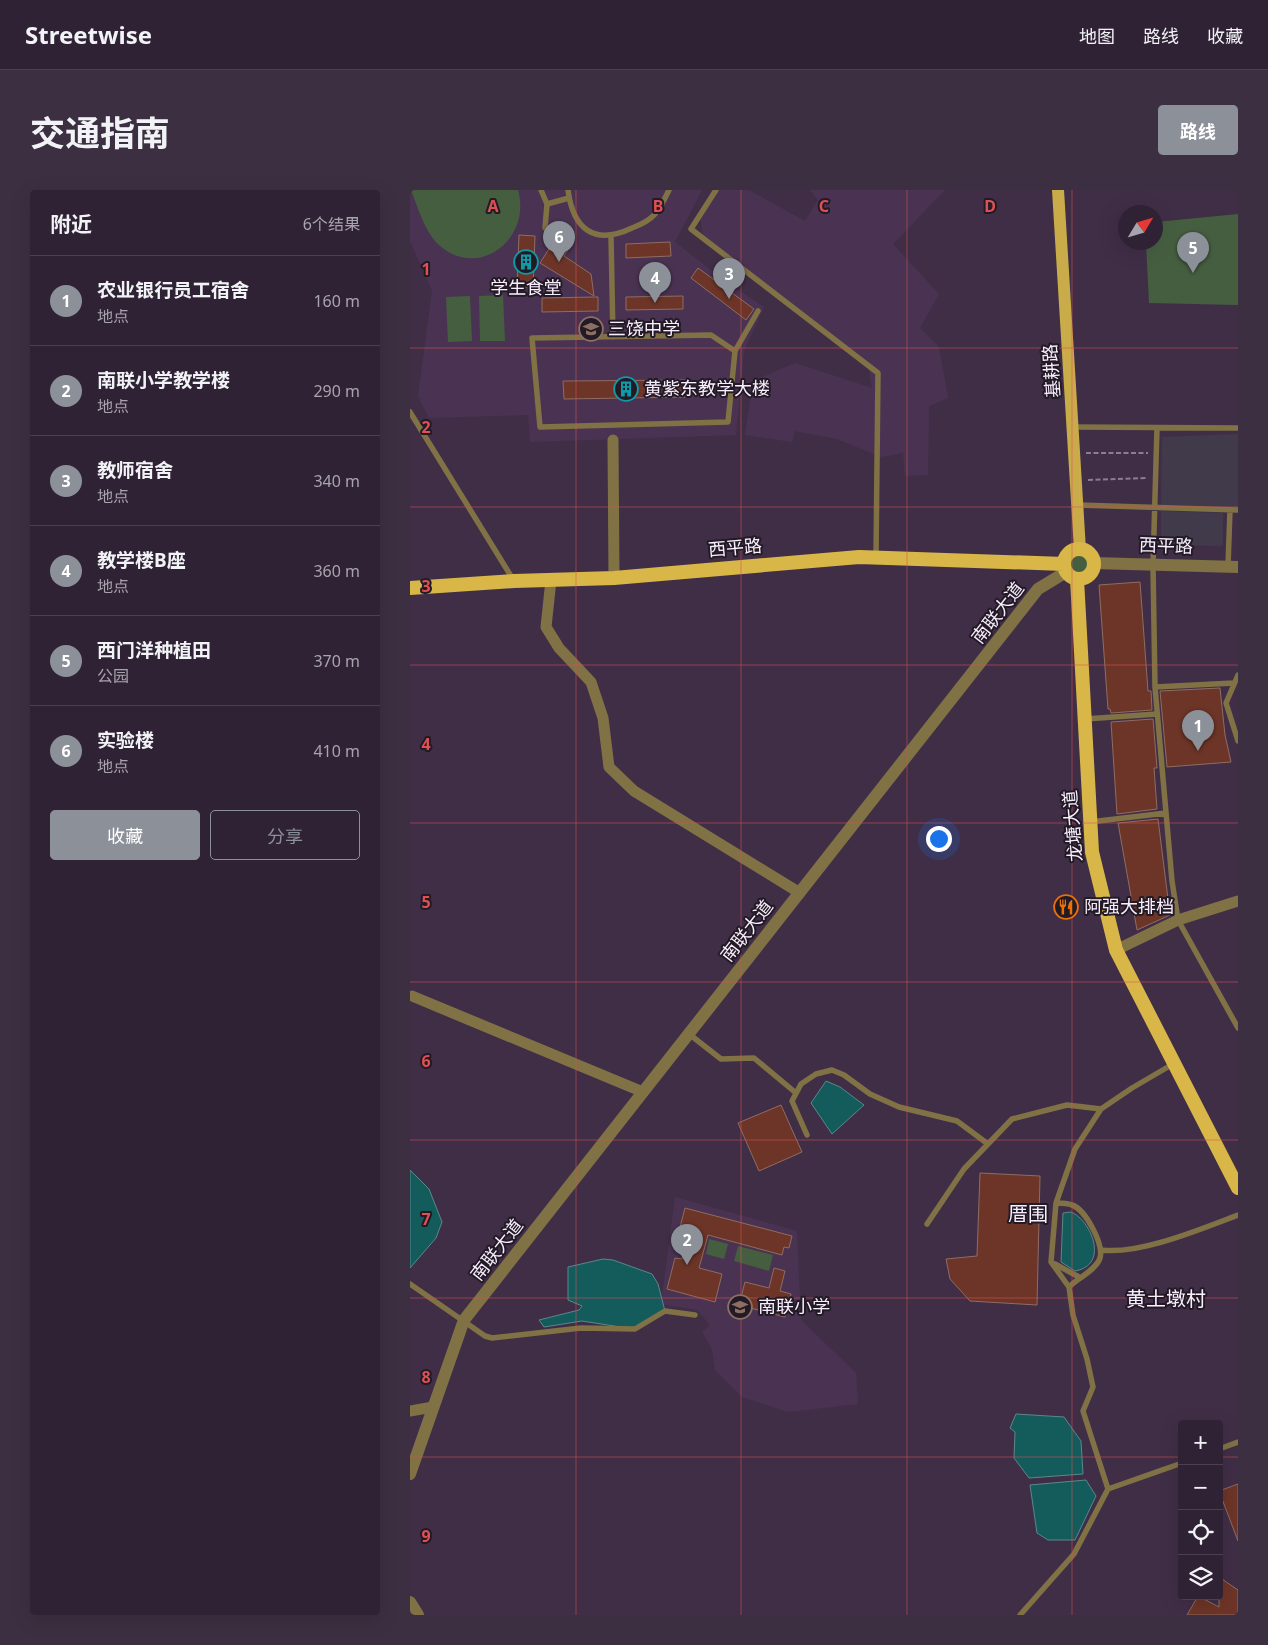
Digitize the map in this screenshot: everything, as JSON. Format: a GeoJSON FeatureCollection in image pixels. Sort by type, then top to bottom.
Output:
{"type":"FeatureCollection","features":[{"type":"Feature","properties":{"kind":"highway"},"geometry":{"type":"LineString","coordinates":[[1080,550],[1090,555],[1093,563],[1091,573],[1072,574],[1071,552],[1080,550]]}},
{"type":"Feature","properties":{"kind":"highway","name":"西平路"},"geometry":{"type":"LineString","coordinates":[[410,588],[514,581],[614,578],[876,557],[1072,574]]}},
{"type":"Feature","properties":{"kind":"highway","name":"龙塘大道"},"geometry":{"type":"LineString","coordinates":[[1072,574],[1087,719],[1092,821],[1096,851],[1119,949],[1177,1062],[1238,1188]]}},
{"type":"Feature","properties":{"kind":"highway","name":"龙塘大道"},"geometry":{"type":"LineString","coordinates":[[1177,1062],[1238,1174]]}},
{"type":"Feature","properties":{"kind":"main road","name":"基耕路"},"geometry":{"type":"LineString","coordinates":[[1058,190],[1080,550]]}},
{"type":"Feature","properties":{"kind":"street"},"geometry":{"type":"LineString","coordinates":[[613,440],[614,578]]}},
{"type":"Feature","properties":{"kind":"street","name":"西平路"},"geometry":{"type":"LineString","coordinates":[[1093,563],[1233,567]]}},
{"type":"Feature","properties":{"kind":"street","name":"南联大道"},"geometry":{"type":"LineString","coordinates":[[410,1474],[464,1320],[1038,589],[1072,574]]}},
{"type":"Feature","properties":{"kind":"street"},"geometry":{"type":"LineString","coordinates":[[550,580],[546,627],[559,648],[591,682],[603,718],[609,767],[634,791],[800,892]]}},
{"type":"Feature","properties":{"kind":"street"},"geometry":{"type":"LineString","coordinates":[[1119,949],[1178,920],[1238,901]]}},
{"type":"Feature","properties":{"kind":"street"},"geometry":{"type":"LineString","coordinates":[[412,996],[643,1092]]}},
{"type":"Feature","properties":{"kind":"street"},"geometry":{"type":"LineString","coordinates":[[410,1411],[433,1408]]}},
{"type":"Feature","properties":{"kind":"street"},"geometry":{"type":"LineString","coordinates":[[410,1602],[418,1615]]}},
{"type":"Feature","properties":{"kind":"lane"},"geometry":{"type":"LineString","coordinates":[[541,190],[547,204],[545,228]]}},
{"type":"Feature","properties":{"kind":"lane"},"geometry":{"type":"LineString","coordinates":[[568,190],[574,219],[583,228],[597,235],[611,236],[645,223],[655,214],[669,190]]}},
{"type":"Feature","properties":{"kind":"lane"},"geometry":{"type":"LineString","coordinates":[[716,190],[691,229],[878,373],[876,557]]}},
{"type":"Feature","properties":{"kind":"lane"},"geometry":{"type":"LineString","coordinates":[[547,204],[569,198]]}},
{"type":"Feature","properties":{"kind":"lane"},"geometry":{"type":"LineString","coordinates":[[611,236],[613,337]]}},
{"type":"Feature","properties":{"kind":"lane"},"geometry":{"type":"LineString","coordinates":[[735,351],[711,335],[532,338],[540,427],[728,422],[735,351],[758,311]]}},
{"type":"Feature","properties":{"kind":"lane"},"geometry":{"type":"LineString","coordinates":[[410,412],[514,581]]}},
{"type":"Feature","properties":{"kind":"lane"},"geometry":{"type":"LineString","coordinates":[[613,426],[613,440]]}},
{"type":"Feature","properties":{"kind":"lane"},"geometry":{"type":"LineString","coordinates":[[1073,427],[1238,428]]}},
{"type":"Feature","properties":{"kind":"lane"},"geometry":{"type":"LineString","coordinates":[[1156,428],[1153,564],[1155,687],[1172,882],[1178,920],[1238,1028]]}},
{"type":"Feature","properties":{"kind":"lane"},"geometry":{"type":"LineString","coordinates":[[1078,505],[1238,510]]}},
{"type":"Feature","properties":{"kind":"lane"},"geometry":{"type":"LineString","coordinates":[[1230,510],[1233,567]]}},
{"type":"Feature","properties":{"kind":"lane"},"geometry":{"type":"LineString","coordinates":[[1238,675],[1226,703],[1238,741]]}},
{"type":"Feature","properties":{"kind":"lane"},"geometry":{"type":"LineString","coordinates":[[1155,687],[1234,683]]}},
{"type":"Feature","properties":{"kind":"lane"},"geometry":{"type":"LineString","coordinates":[[1087,719],[1158,714]]}},
{"type":"Feature","properties":{"kind":"lane"},"geometry":{"type":"LineString","coordinates":[[1092,821],[1166,813]]}},
{"type":"Feature","properties":{"kind":"lane"},"geometry":{"type":"LineString","coordinates":[[689,1034],[721,1060],[754,1058],[796,1093]]}},
{"type":"Feature","properties":{"kind":"lane"},"geometry":{"type":"LineString","coordinates":[[1108,1489],[1083,1411],[1092,1387],[1087,1359],[1073,1315],[1069,1287],[1052,1262],[1056,1203],[1074,1149],[1101,1109],[1132,1088],[1177,1062]]}},
{"type":"Feature","properties":{"kind":"lane"},"geometry":{"type":"LineString","coordinates":[[807,1135],[792,1101],[801,1084],[816,1074],[832,1070],[844,1075],[870,1094],[899,1107],[957,1121],[988,1144]]}},
{"type":"Feature","properties":{"kind":"lane"},"geometry":{"type":"LineString","coordinates":[[927,1224],[964,1169],[1012,1119],[1067,1105],[1101,1109]]}},
{"type":"Feature","properties":{"kind":"lane"},"geometry":{"type":"LineString","coordinates":[[1056,1203],[1073,1205],[1080,1210],[1093,1228],[1101,1250],[1100,1259],[1096,1264],[1079,1276],[1069,1287]]}},
{"type":"Feature","properties":{"kind":"lane"},"geometry":{"type":"LineString","coordinates":[[1101,1250],[1117,1252],[1135,1248],[1196,1231],[1238,1215]]}},
{"type":"Feature","properties":{"kind":"lane"},"geometry":{"type":"LineString","coordinates":[[1052,1262],[1068,1273],[1079,1276]]}},
{"type":"Feature","properties":{"kind":"lane"},"geometry":{"type":"LineString","coordinates":[[410,1284],[485,1336],[492,1338],[581,1328],[635,1329],[665,1311],[695,1315]]}},
{"type":"Feature","properties":{"kind":"lane"},"geometry":{"type":"LineString","coordinates":[[1223,1448],[1238,1442]]}},
{"type":"Feature","properties":{"kind":"lane"},"geometry":{"type":"LineString","coordinates":[[1020,1615],[1074,1554],[1108,1489],[1178,1464]]}},
{"type":"Feature","properties":{"kind":"path"},"geometry":{"type":"LineString","coordinates":[[1075,453],[1156,453]]}},
{"type":"Feature","properties":{"kind":"path"},"geometry":{"type":"LineString","coordinates":[[1076,480],[1155,478]]}},
{"type":"Feature","properties":{"kind":"shaded area","name":"三饶中学"},"geometry":{"type":"Polygon","coordinates":[[[410,190],[702,190],[675,242],[725,281],[764,307],[744,351],[736,435],[530,442],[528,415],[429,418],[418,396],[432,291],[410,241],[410,190]]]}},
{"type":"Feature","properties":{"kind":"shaded area"},"geometry":{"type":"Polygon","coordinates":[[[411,190],[518,190],[520,208],[517,225],[509,239],[498,249],[485,256],[470,258],[454,255],[434,240],[422,219],[411,190]]]}},
{"type":"Feature","properties":{"kind":"shaded area"},"geometry":{"type":"Polygon","coordinates":[[[712,190],[749,190],[805,221],[818,200],[810,190],[945,190],[893,244],[939,294],[920,328],[939,347],[948,398],[929,406],[928,475],[905,476],[903,453],[881,457],[837,439],[795,431],[792,442],[745,435],[753,381],[795,363],[872,388],[868,365],[703,235],[700,217],[712,190]]]}},
{"type":"Feature","properties":{"kind":"shaded area"},"geometry":{"type":"Polygon","coordinates":[[[1238,214],[1238,305],[1149,303],[1146,250],[1163,250],[1163,221],[1238,214]]]}},
{"type":"Feature","properties":{"kind":"shaded area"},"geometry":{"type":"Polygon","coordinates":[[[503,295],[505,341],[480,341],[479,296],[503,295]]]}},
{"type":"Feature","properties":{"kind":"shaded area"},"geometry":{"type":"Polygon","coordinates":[[[470,296],[472,341],[448,342],[446,297],[470,296]]]}},
{"type":"Feature","properties":{"kind":"shaded area"},"geometry":{"type":"Polygon","coordinates":[[[1238,434],[1238,507],[1161,506],[1162,437],[1238,434]]]}},
{"type":"Feature","properties":{"kind":"shaded area"},"geometry":{"type":"Polygon","coordinates":[[[1161,511],[1223,513],[1223,546],[1161,545],[1161,511]]]}},
{"type":"Feature","properties":{"kind":"shaded area"},"geometry":{"type":"Polygon","coordinates":[[[1079,553],[1087,556],[1090,564],[1087,572],[1079,575],[1071,572],[1068,564],[1071,556],[1079,553]]]}},
{"type":"Feature","properties":{"kind":"shaded area"},"geometry":{"type":"Polygon","coordinates":[[[826,1081],[840,1087],[864,1105],[832,1134],[811,1103],[826,1081]]]}},
{"type":"Feature","properties":{"kind":"shaded area"},"geometry":{"type":"Polygon","coordinates":[[[410,1170],[429,1189],[442,1222],[436,1238],[410,1268],[410,1170]]]}},
{"type":"Feature","properties":{"kind":"shaded area","name":"南联小学"},"geometry":{"type":"Polygon","coordinates":[[[675,1197],[797,1231],[801,1320],[856,1373],[858,1404],[788,1412],[742,1397],[715,1370],[712,1349],[702,1332],[710,1325],[697,1310],[661,1304],[675,1197]]]}},
{"type":"Feature","properties":{"kind":"shaded area"},"geometry":{"type":"Polygon","coordinates":[[[1071,1212],[1085,1224],[1094,1242],[1092,1260],[1086,1267],[1075,1271],[1061,1262],[1063,1213],[1071,1212]]]}},
{"type":"Feature","properties":{"kind":"shaded area"},"geometry":{"type":"Polygon","coordinates":[[[709,1239],[728,1244],[724,1259],[706,1254],[709,1239]]]}},
{"type":"Feature","properties":{"kind":"shaded area"},"geometry":{"type":"Polygon","coordinates":[[[738,1246],[773,1255],[769,1271],[734,1261],[738,1246]]]}},
{"type":"Feature","properties":{"kind":"shaded area"},"geometry":{"type":"Polygon","coordinates":[[[603,1259],[613,1260],[652,1274],[658,1284],[665,1311],[633,1329],[582,1321],[544,1327],[539,1320],[579,1310],[582,1306],[568,1300],[568,1267],[603,1259]]]}},
{"type":"Feature","properties":{"kind":"shaded area"},"geometry":{"type":"Polygon","coordinates":[[[1016,1414],[1064,1417],[1081,1441],[1083,1474],[1029,1478],[1014,1458],[1015,1432],[1010,1428],[1016,1414]]]}},
{"type":"Feature","properties":{"kind":"shaded area"},"geometry":{"type":"Polygon","coordinates":[[[1086,1480],[1096,1496],[1075,1540],[1048,1540],[1037,1533],[1030,1485],[1086,1480]]]}},
{"type":"Feature","properties":{"kind":"building","name":"学生食堂"},"geometry":{"type":"Polygon","coordinates":[[[519,235],[535,236],[533,288],[517,287],[519,235]]]}},
{"type":"Feature","properties":{"kind":"building"},"geometry":{"type":"Polygon","coordinates":[[[556,238],[569,248],[564,256],[591,274],[594,296],[540,263],[556,238]]]}},
{"type":"Feature","properties":{"kind":"building"},"geometry":{"type":"Polygon","coordinates":[[[670,242],[671,256],[626,258],[626,244],[670,242]]]}},
{"type":"Feature","properties":{"kind":"building"},"geometry":{"type":"Polygon","coordinates":[[[698,268],[754,309],[746,320],[691,278],[698,268]]]}},
{"type":"Feature","properties":{"kind":"building"},"geometry":{"type":"Polygon","coordinates":[[[683,296],[683,309],[626,310],[626,297],[683,296]]]}},
{"type":"Feature","properties":{"kind":"building"},"geometry":{"type":"Polygon","coordinates":[[[598,297],[598,311],[542,312],[542,298],[598,297]]]}},
{"type":"Feature","properties":{"kind":"building","name":"黄紫东教学大楼"},"geometry":{"type":"Polygon","coordinates":[[[688,380],[689,397],[564,399],[563,381],[688,380]]]}},
{"type":"Feature","properties":{"kind":"building"},"geometry":{"type":"Polygon","coordinates":[[[1140,582],[1148,691],[1151,691],[1152,710],[1111,713],[1110,709],[1108,709],[1099,585],[1140,582]]]}},
{"type":"Feature","properties":{"kind":"building"},"geometry":{"type":"Polygon","coordinates":[[[1220,688],[1225,735],[1231,762],[1167,767],[1160,691],[1220,688]]]}},
{"type":"Feature","properties":{"kind":"building"},"geometry":{"type":"Polygon","coordinates":[[[1153,719],[1157,768],[1154,768],[1157,809],[1117,814],[1111,722],[1153,719]]]}},
{"type":"Feature","properties":{"kind":"building"},"geometry":{"type":"Polygon","coordinates":[[[1158,819],[1170,915],[1137,930],[1118,823],[1158,819]]]}},
{"type":"Feature","properties":{"kind":"building"},"geometry":{"type":"Polygon","coordinates":[[[781,1105],[802,1152],[759,1171],[738,1123],[781,1105]]]}},
{"type":"Feature","properties":{"kind":"building"},"geometry":{"type":"Polygon","coordinates":[[[980,1173],[1040,1176],[1037,1305],[970,1301],[950,1279],[946,1259],[977,1256],[980,1173]]]}},
{"type":"Feature","properties":{"kind":"building"},"geometry":{"type":"Polygon","coordinates":[[[685,1208],[792,1236],[789,1248],[784,1247],[782,1255],[708,1235],[699,1268],[722,1274],[715,1302],[667,1289],[675,1258],[682,1259],[689,1233],[679,1231],[685,1208]]]}},
{"type":"Feature","properties":{"kind":"building"},"geometry":{"type":"Polygon","coordinates":[[[774,1268],[785,1271],[780,1291],[791,1294],[785,1317],[739,1305],[745,1282],[769,1288],[774,1268]]]}},
{"type":"Feature","properties":{"kind":"building"},"geometry":{"type":"Polygon","coordinates":[[[1238,1484],[1238,1541],[1223,1502],[1223,1490],[1238,1484]]]}},
{"type":"Feature","properties":{"kind":"building"},"geometry":{"type":"Polygon","coordinates":[[[1223,1580],[1238,1590],[1238,1615],[1187,1615],[1196,1600],[1206,1600],[1219,1607],[1219,1600],[1223,1600],[1223,1580]]]}},
{"type":"Feature","properties":{"kind":"place","name":"学生食堂"},"geometry":{"type":"Point","coordinates":[526,262]}},
{"type":"Feature","properties":{"kind":"place","name":"实验楼"},"geometry":{"type":"Point","coordinates":[559,262]}},
{"type":"Feature","properties":{"kind":"place","name":"西门洋种植田"},"geometry":{"type":"Point","coordinates":[1193,273]}},
{"type":"Feature","properties":{"kind":"place","name":"教师宿舍"},"geometry":{"type":"Point","coordinates":[729,299]}},
{"type":"Feature","properties":{"kind":"place","name":"教学楼B座"},"geometry":{"type":"Point","coordinates":[655,303]}},
{"type":"Feature","properties":{"kind":"place","name":"三饶中学"},"geometry":{"type":"Point","coordinates":[591,329]}},
{"type":"Feature","properties":{"kind":"place","name":"黄紫东教学大楼"},"geometry":{"type":"Point","coordinates":[626,389]}},
{"type":"Feature","properties":{"kind":"place","name":"农业银行员工宿舍"},"geometry":{"type":"Point","coordinates":[1198,751]}},
{"type":"Feature","properties":{"kind":"place","name":"阿强大排档"},"geometry":{"type":"Point","coordinates":[1066,907]}},
{"type":"Feature","properties":{"kind":"place","name":"南联小学教学楼"},"geometry":{"type":"Point","coordinates":[687,1265]}},
{"type":"Feature","properties":{"kind":"place","name":"南联小学"},"geometry":{"type":"Point","coordinates":[740,1307]}},
{"type":"Feature","properties":{"kind":"district","name":"厝围"},"geometry":{"type":"Point","coordinates":[1028,1214]}},
{"type":"Feature","properties":{"kind":"district","name":"黄土墩村"},"geometry":{"type":"Point","coordinates":[1166,1299]}}]}
